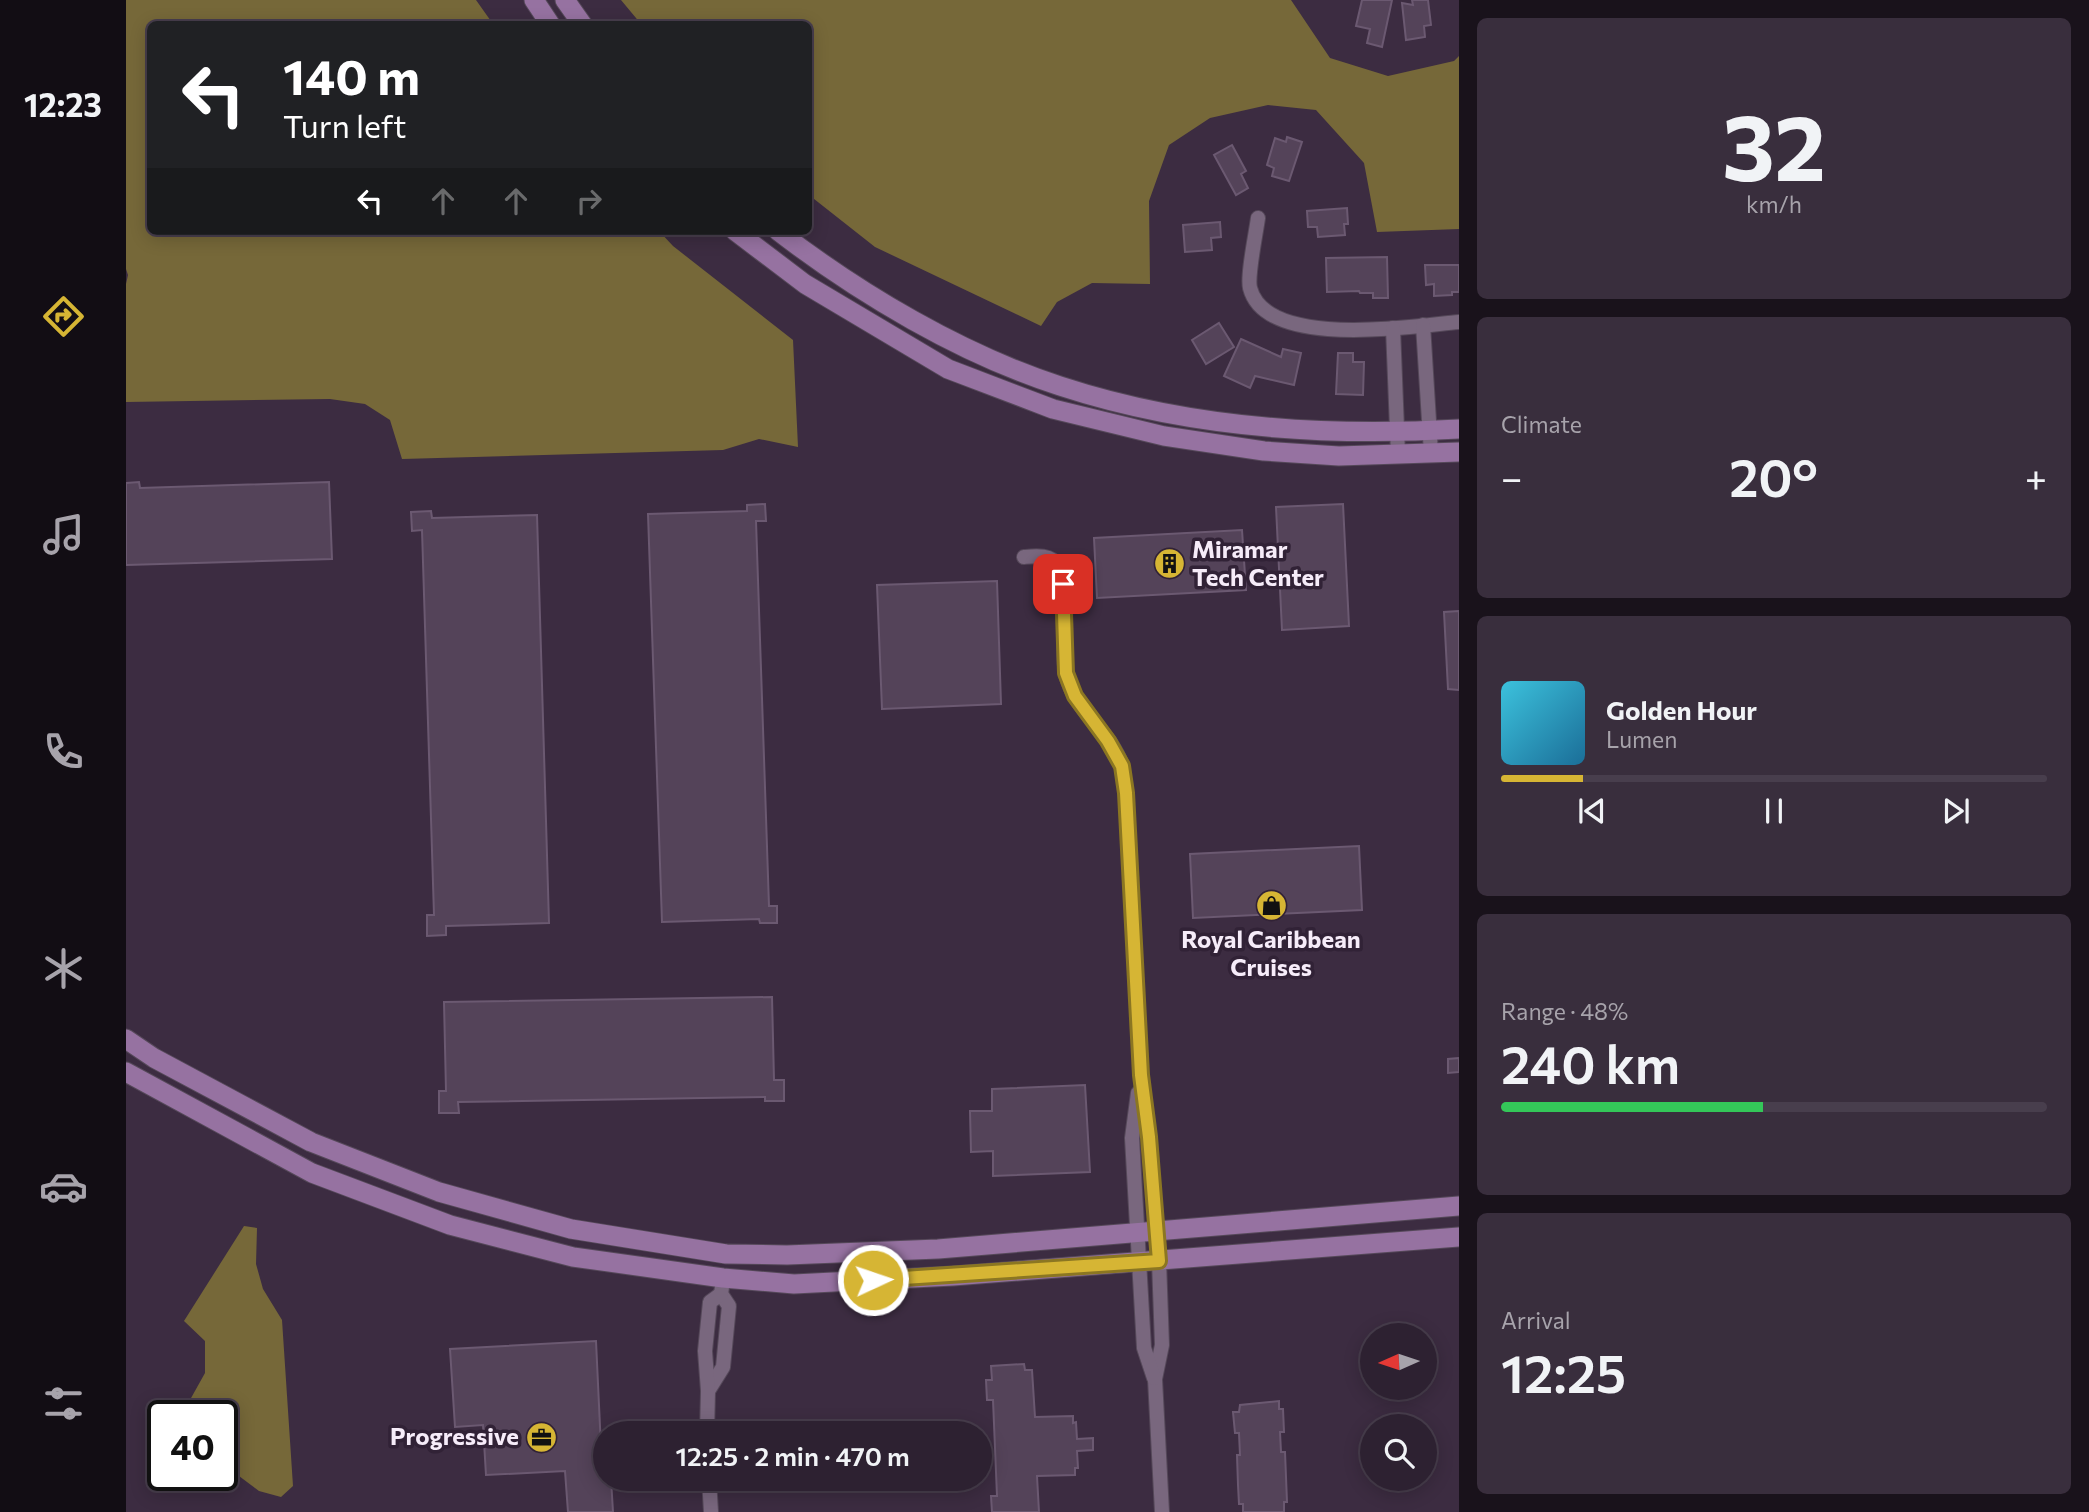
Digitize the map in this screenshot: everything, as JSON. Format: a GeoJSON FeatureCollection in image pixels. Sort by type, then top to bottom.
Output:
{"type":"FeatureCollection","features":[{"type":"Feature","properties":{"kind":"street"},"geometry":{"type":"LineString","coordinates":[[534,0],[548,21]]}},
{"type":"Feature","properties":{"kind":"street"},"geometry":{"type":"LineString","coordinates":[[565,0],[580,21]]}},
{"type":"Feature","properties":{"kind":"street"},"geometry":{"type":"LineString","coordinates":[[1258,218],[1249,287],[1260,306],[1291,324],[1334,330],[1459,322]]}},
{"type":"Feature","properties":{"kind":"street"},"geometry":{"type":"LineString","coordinates":[[740,235],[805,284],[948,369],[1053,409],[1164,436],[1264,451],[1339,456],[1459,452]]}},
{"type":"Feature","properties":{"kind":"street"},"geometry":{"type":"LineString","coordinates":[[783,235],[821,264],[956,344],[1060,386],[1166,413],[1265,428],[1336,432],[1459,429]]}},
{"type":"Feature","properties":{"kind":"street"},"geometry":{"type":"LineString","coordinates":[[1423,325],[1431,453]]}},
{"type":"Feature","properties":{"kind":"street"},"geometry":{"type":"LineString","coordinates":[[1392,328],[1398,454]]}},
{"type":"Feature","properties":{"kind":"street"},"geometry":{"type":"LineString","coordinates":[[1024,557],[1041,556],[1054,561],[1060,568],[1066,673],[1075,696],[1108,741],[1122,766],[1126,793],[1141,1075],[1149,1137],[1149,1261],[1144,1348],[1155,1380],[1162,1512]]}},
{"type":"Feature","properties":{"kind":"street"},"geometry":{"type":"LineString","coordinates":[[126,1039],[154,1058],[311,1142],[439,1192],[571,1229],[726,1254],[787,1255],[938,1249],[1459,1206]]}},
{"type":"Feature","properties":{"kind":"street"},"geometry":{"type":"LineString","coordinates":[[126,1072],[312,1173],[450,1225],[573,1257],[722,1286],[953,1276],[1459,1237]]}},
{"type":"Feature","properties":{"kind":"street"},"geometry":{"type":"LineString","coordinates":[[707,1421],[708,1391],[723,1367],[729,1306],[722,1286]]}},
{"type":"Feature","properties":{"kind":"street"},"geometry":{"type":"LineString","coordinates":[[710,1491],[711,1512]]}},
{"type":"Feature","properties":{"kind":"shaded area"},"geometry":{"type":"Polygon","coordinates":[[[126,0],[476,0],[491,21],[147,21],[147,235],[663,235],[673,246],[793,340],[798,447],[759,439],[723,450],[402,459],[390,420],[365,404],[330,399],[126,402],[126,0]]]}},
{"type":"Feature","properties":{"kind":"shaded area"},"geometry":{"type":"Polygon","coordinates":[[[621,0],[1291,0],[1330,58],[1388,76],[1454,61],[1459,56],[1459,229],[1377,232],[1364,163],[1316,110],[1268,105],[1210,118],[1169,145],[1149,201],[1150,284],[1092,283],[1057,302],[1041,326],[875,247],[812,197],[812,21],[638,21],[621,0]]]}},
{"type":"Feature","properties":{"kind":"shaded area"},"geometry":{"type":"Polygon","coordinates":[[[244,1226],[257,1228],[256,1264],[263,1289],[282,1320],[293,1486],[281,1497],[259,1491],[238,1475],[238,1400],[190,1400],[205,1373],[205,1341],[184,1321],[244,1226]]]}},
{"type":"Feature","properties":{"kind":"building"},"geometry":{"type":"Polygon","coordinates":[[[1362,0],[1392,0],[1382,47],[1367,43],[1370,29],[1356,26],[1362,0]]]}},
{"type":"Feature","properties":{"kind":"building"},"geometry":{"type":"Polygon","coordinates":[[[1412,0],[1428,0],[1431,25],[1424,26],[1425,37],[1406,40],[1402,3],[1413,5],[1412,0]]]}},
{"type":"Feature","properties":{"kind":"building"},"geometry":{"type":"Polygon","coordinates":[[[1287,137],[1302,142],[1289,181],[1272,176],[1274,168],[1267,165],[1275,138],[1286,142],[1287,137]]]}},
{"type":"Feature","properties":{"kind":"building"},"geometry":{"type":"Polygon","coordinates":[[[1232,145],[1246,171],[1241,174],[1248,188],[1236,195],[1214,155],[1232,145]]]}},
{"type":"Feature","properties":{"kind":"building"},"geometry":{"type":"Polygon","coordinates":[[[1347,208],[1348,224],[1344,224],[1345,235],[1318,237],[1317,227],[1308,227],[1307,211],[1347,208]]]}},
{"type":"Feature","properties":{"kind":"building"},"geometry":{"type":"Polygon","coordinates":[[[1220,222],[1221,237],[1211,238],[1212,250],[1185,252],[1183,225],[1220,222]]]}},
{"type":"Feature","properties":{"kind":"building"},"geometry":{"type":"Polygon","coordinates":[[[1387,257],[1388,298],[1373,298],[1373,293],[1359,291],[1327,292],[1326,258],[1387,257]]]}},
{"type":"Feature","properties":{"kind":"building"},"geometry":{"type":"Polygon","coordinates":[[[1425,265],[1459,265],[1459,292],[1434,296],[1434,284],[1426,285],[1425,265]]]}},
{"type":"Feature","properties":{"kind":"building"},"geometry":{"type":"Polygon","coordinates":[[[1219,323],[1234,347],[1206,364],[1192,340],[1219,323]]]}},
{"type":"Feature","properties":{"kind":"building"},"geometry":{"type":"Polygon","coordinates":[[[1241,339],[1281,357],[1283,349],[1301,353],[1294,385],[1255,376],[1250,388],[1224,376],[1241,339]]]}},
{"type":"Feature","properties":{"kind":"building"},"geometry":{"type":"Polygon","coordinates":[[[1338,353],[1353,353],[1353,362],[1364,362],[1363,395],[1336,394],[1338,353]]]}},
{"type":"Feature","properties":{"kind":"building"},"geometry":{"type":"Polygon","coordinates":[[[139,482],[140,488],[329,482],[332,559],[126,565],[126,483],[139,482]]]}},
{"type":"Feature","properties":{"kind":"building"},"geometry":{"type":"Polygon","coordinates":[[[765,504],[766,521],[756,521],[769,906],[777,906],[777,923],[760,923],[759,919],[662,922],[648,514],[747,511],[747,505],[765,504]]]}},
{"type":"Feature","properties":{"kind":"building"},"geometry":{"type":"Polygon","coordinates":[[[1343,504],[1349,626],[1282,630],[1276,507],[1343,504]]]}},
{"type":"Feature","properties":{"kind":"building"},"geometry":{"type":"Polygon","coordinates":[[[431,511],[432,518],[537,515],[549,923],[446,926],[446,935],[427,936],[427,915],[434,915],[422,530],[412,531],[411,512],[431,511]]]}},
{"type":"Feature","properties":{"kind":"building","name":"Miramar Tech Center"},"geometry":{"type":"Polygon","coordinates":[[[1242,530],[1246,590],[1097,598],[1094,538],[1242,530]]]}},
{"type":"Feature","properties":{"kind":"building"},"geometry":{"type":"Polygon","coordinates":[[[997,581],[1001,704],[882,709],[877,585],[997,581]]]}},
{"type":"Feature","properties":{"kind":"building"},"geometry":{"type":"Polygon","coordinates":[[[1459,611],[1459,690],[1448,689],[1444,612],[1459,611]]]}},
{"type":"Feature","properties":{"kind":"building"},"geometry":{"type":"Polygon","coordinates":[[[1359,846],[1362,910],[1193,918],[1190,854],[1359,846]]]}},
{"type":"Feature","properties":{"kind":"building"},"geometry":{"type":"Polygon","coordinates":[[[772,997],[774,1080],[784,1080],[784,1101],[765,1101],[765,1097],[458,1102],[459,1113],[439,1113],[439,1091],[446,1091],[444,1002],[772,997]]]}},
{"type":"Feature","properties":{"kind":"building"},"geometry":{"type":"Polygon","coordinates":[[[1459,1058],[1459,1072],[1448,1073],[1448,1059],[1459,1058]]]}},
{"type":"Feature","properties":{"kind":"building"},"geometry":{"type":"Polygon","coordinates":[[[1085,1085],[1090,1172],[993,1176],[993,1151],[971,1152],[970,1111],[992,1111],[992,1089],[1085,1085]]]}},
{"type":"Feature","properties":{"kind":"building","name":"Progressive"},"geometry":{"type":"Polygon","coordinates":[[[596,1341],[600,1421],[593,1421],[593,1491],[612,1491],[613,1512],[568,1512],[565,1471],[486,1475],[483,1425],[455,1427],[450,1349],[596,1341]]]}},
{"type":"Feature","properties":{"kind":"building"},"geometry":{"type":"Polygon","coordinates":[[[1024,1364],[1025,1370],[1032,1370],[1035,1417],[1073,1416],[1077,1439],[1093,1438],[1093,1450],[1077,1451],[1078,1468],[1075,1468],[1075,1475],[1037,1476],[1039,1512],[992,1512],[991,1496],[997,1496],[993,1400],[987,1400],[986,1380],[992,1380],[991,1366],[1024,1364]]]}},
{"type":"Feature","properties":{"kind":"building"},"geometry":{"type":"Polygon","coordinates":[[[1279,1401],[1279,1409],[1283,1409],[1284,1432],[1280,1432],[1281,1452],[1285,1452],[1287,1502],[1284,1502],[1284,1512],[1243,1512],[1243,1504],[1239,1504],[1238,1485],[1239,1433],[1235,1433],[1233,1412],[1239,1412],[1240,1405],[1279,1401]]]}},
{"type":"Feature","properties":{"kind":"place","name":"Miramar Tech Center"},"geometry":{"type":"Point","coordinates":[1169,564]}},
{"type":"Feature","properties":{"kind":"place","name":"Royal Caribbean Cruises"},"geometry":{"type":"Point","coordinates":[1271,906]}},
{"type":"Feature","properties":{"kind":"place","name":"Progressive"},"geometry":{"type":"Point","coordinates":[542,1437]}},
{"type":"Feature","properties":{"kind":"route"},"geometry":{"type":"LineString","coordinates":[[873,1280],[1159,1261],[1141,1075],[1126,793],[1122,766],[1108,741],[1075,696],[1066,673],[1063,584]]}}]}
